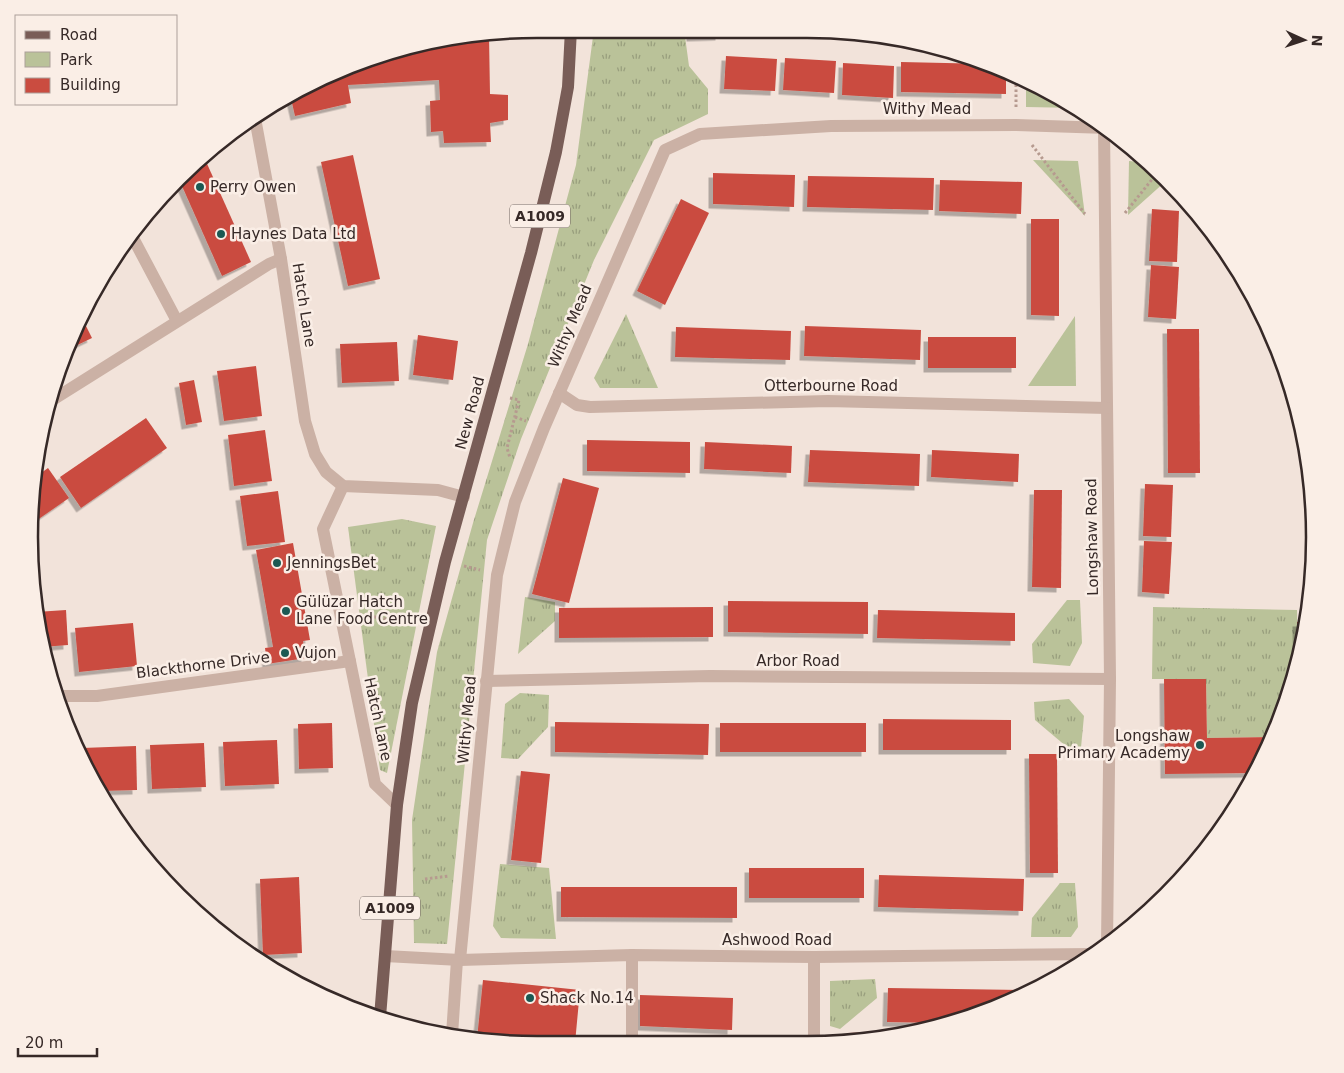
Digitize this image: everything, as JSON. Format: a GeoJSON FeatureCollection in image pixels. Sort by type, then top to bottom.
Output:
{"type":"FeatureCollection","features":[{"type":"Feature","properties":{"kind":"main road","name":"New Road"},"geometry":{"type":"LineString","coordinates":[[398,805],[412,703],[430,627],[531,253],[556,152],[568,87],[571,38]]}},
{"type":"Feature","properties":{"kind":"main road","name":"A1009"},"geometry":{"type":"LineString","coordinates":[[381,1010],[398,805]]}},
{"type":"Feature","properties":{"kind":"street","name":"Hatch Lane"},"geometry":{"type":"LineString","coordinates":[[255,125],[281,259],[310,438],[315,454],[326,472],[343,486],[323,529],[375,784],[398,805]]}},
{"type":"Feature","properties":{"kind":"street","name":"Withy Mead"},"geometry":{"type":"LineString","coordinates":[[458,960],[497,574],[515,502],[559,393],[665,150],[700,134],[830,126],[1016,125],[1093,128]]}},
{"type":"Feature","properties":{"kind":"street","name":"Longshaw Road"},"geometry":{"type":"LineString","coordinates":[[1105,137],[1110,679],[1106,936]]}},
{"type":"Feature","properties":{"kind":"street"},"geometry":{"type":"LineString","coordinates":[[135,241],[177,321]]}},
{"type":"Feature","properties":{"kind":"street"},"geometry":{"type":"LineString","coordinates":[[58,396],[269,264],[281,259]]}},
{"type":"Feature","properties":{"kind":"street","name":"Otterbourne Road"},"geometry":{"type":"LineString","coordinates":[[559,393],[577,405],[590,407],[828,401],[1107,408]]}},
{"type":"Feature","properties":{"kind":"street"},"geometry":{"type":"LineString","coordinates":[[343,486],[438,490],[464,496]]}},
{"type":"Feature","properties":{"kind":"street","name":"Blackthorne Drive"},"geometry":{"type":"LineString","coordinates":[[64,696],[97,696],[350,661]]}},
{"type":"Feature","properties":{"kind":"street","name":"Arbor Road"},"geometry":{"type":"LineString","coordinates":[[486,681],[710,676],[1110,679]]}},
{"type":"Feature","properties":{"kind":"street","name":"Ashwood Road"},"geometry":{"type":"LineString","coordinates":[[458,960],[632,955],[814,957],[1080,954]]}},
{"type":"Feature","properties":{"kind":"street"},"geometry":{"type":"LineString","coordinates":[[632,955],[632,1036]]}},
{"type":"Feature","properties":{"kind":"street"},"geometry":{"type":"LineString","coordinates":[[385,956],[458,960],[453,1028]]}},
{"type":"Feature","properties":{"kind":"street"},"geometry":{"type":"LineString","coordinates":[[814,957],[814,1036]]}},
{"type":"Feature","properties":{"kind":"path"},"geometry":{"type":"LineString","coordinates":[[1016,83],[1016,108]]}},
{"type":"Feature","properties":{"kind":"path"},"geometry":{"type":"LineString","coordinates":[[1016,125],[1105,240],[1154,178]]}},
{"type":"Feature","properties":{"kind":"path"},"geometry":{"type":"LineString","coordinates":[[510,398],[519,400],[507,448],[513,466]]}},
{"type":"Feature","properties":{"kind":"path"},"geometry":{"type":"LineString","coordinates":[[515,417],[530,423]]}},
{"type":"Feature","properties":{"kind":"path"},"geometry":{"type":"LineString","coordinates":[[461,566],[482,571]]}},
{"type":"Feature","properties":{"kind":"path"},"geometry":{"type":"LineString","coordinates":[[351,613],[430,627]]}},
{"type":"Feature","properties":{"kind":"path"},"geometry":{"type":"LineString","coordinates":[[425,879],[456,876]]}},
{"type":"Feature","properties":{"kind":"green space"},"geometry":{"type":"Polygon","coordinates":[[[593,38],[685,38],[689,66],[708,89],[708,114],[654,140],[594,260],[521,439],[487,540],[447,944],[414,943],[412,820],[437,652],[473,523],[528,344],[576,165],[593,38]]]}},
{"type":"Feature","properties":{"kind":"green space"},"geometry":{"type":"Polygon","coordinates":[[[1026,88],[1063,108],[1026,107],[1026,88]]]}},
{"type":"Feature","properties":{"kind":"green space"},"geometry":{"type":"Polygon","coordinates":[[[1033,160],[1078,161],[1085,216],[1033,160]]]}},
{"type":"Feature","properties":{"kind":"green space"},"geometry":{"type":"Polygon","coordinates":[[[1129,161],[1138,162],[1161,185],[1128,215],[1129,161]]]}},
{"type":"Feature","properties":{"kind":"green space"},"geometry":{"type":"Polygon","coordinates":[[[626,314],[658,388],[600,388],[594,378],[626,314]]]}},
{"type":"Feature","properties":{"kind":"green space"},"geometry":{"type":"Polygon","coordinates":[[[1075,316],[1076,386],[1028,386],[1075,316]]]}},
{"type":"Feature","properties":{"kind":"green space"},"geometry":{"type":"Polygon","coordinates":[[[402,519],[436,526],[387,773],[380,770],[348,527],[402,519]]]}},
{"type":"Feature","properties":{"kind":"green space"},"geometry":{"type":"Polygon","coordinates":[[[525,597],[555,602],[555,621],[518,654],[525,597]]]}},
{"type":"Feature","properties":{"kind":"green space"},"geometry":{"type":"Polygon","coordinates":[[[1067,600],[1080,600],[1082,643],[1070,666],[1033,663],[1032,644],[1067,600]]]}},
{"type":"Feature","properties":{"kind":"green space"},"geometry":{"type":"Polygon","coordinates":[[[1153,607],[1297,610],[1297,631],[1289,666],[1280,697],[1264,737],[1207,738],[1206,679],[1152,679],[1153,607]]]}},
{"type":"Feature","properties":{"kind":"green space"},"geometry":{"type":"Polygon","coordinates":[[[520,693],[549,695],[548,727],[518,759],[501,758],[505,704],[520,693]]]}},
{"type":"Feature","properties":{"kind":"green space"},"geometry":{"type":"Polygon","coordinates":[[[1069,699],[1084,716],[1080,758],[1035,720],[1034,702],[1069,699]]]}},
{"type":"Feature","properties":{"kind":"green space"},"geometry":{"type":"Polygon","coordinates":[[[500,864],[549,868],[556,939],[501,938],[493,926],[500,864]]]}},
{"type":"Feature","properties":{"kind":"green space"},"geometry":{"type":"Polygon","coordinates":[[[1060,883],[1075,883],[1078,927],[1071,937],[1031,937],[1032,918],[1060,883]]]}},
{"type":"Feature","properties":{"kind":"green space"},"geometry":{"type":"Polygon","coordinates":[[[875,979],[877,998],[840,1029],[830,1026],[830,981],[875,979]]]}},
{"type":"Feature","properties":{"kind":"building"},"geometry":{"type":"Polygon","coordinates":[[[489,40],[490,94],[508,95],[508,120],[490,123],[491,142],[444,143],[443,131],[431,132],[430,101],[440,100],[439,80],[348,85],[351,103],[295,116],[292,102],[346,75],[407,55],[471,42],[489,40]]]}},
{"type":"Feature","properties":{"kind":"building"},"geometry":{"type":"Polygon","coordinates":[[[726,56],[777,59],[775,91],[724,89],[726,56]]]}},
{"type":"Feature","properties":{"kind":"building"},"geometry":{"type":"Polygon","coordinates":[[[785,58],[836,61],[834,93],[783,90],[785,58]]]}},
{"type":"Feature","properties":{"kind":"building"},"geometry":{"type":"Polygon","coordinates":[[[901,62],[966,63],[1006,79],[1006,94],[901,92],[901,62]]]}},
{"type":"Feature","properties":{"kind":"building"},"geometry":{"type":"Polygon","coordinates":[[[843,63],[894,66],[893,98],[842,95],[843,63]]]}},
{"type":"Feature","properties":{"kind":"building"},"geometry":{"type":"Polygon","coordinates":[[[353,155],[380,279],[348,286],[321,162],[353,155]]]}},
{"type":"Feature","properties":{"kind":"building"},"geometry":{"type":"Polygon","coordinates":[[[206,162],[251,262],[222,276],[182,186],[206,162]]]}},
{"type":"Feature","properties":{"kind":"building"},"geometry":{"type":"Polygon","coordinates":[[[713,173],[795,175],[794,207],[713,204],[713,173]]]}},
{"type":"Feature","properties":{"kind":"building"},"geometry":{"type":"Polygon","coordinates":[[[808,176],[934,178],[933,210],[807,207],[808,176]]]}},
{"type":"Feature","properties":{"kind":"building"},"geometry":{"type":"Polygon","coordinates":[[[940,180],[1022,182],[1021,214],[939,211],[940,180]]]}},
{"type":"Feature","properties":{"kind":"building"},"geometry":{"type":"Polygon","coordinates":[[[681,199],[709,213],[665,305],[637,291],[681,199]]]}},
{"type":"Feature","properties":{"kind":"building"},"geometry":{"type":"Polygon","coordinates":[[[1152,209],[1179,211],[1177,262],[1149,261],[1152,209]]]}},
{"type":"Feature","properties":{"kind":"building"},"geometry":{"type":"Polygon","coordinates":[[[1031,219],[1059,219],[1059,316],[1031,315],[1031,219]]]}},
{"type":"Feature","properties":{"kind":"building"},"geometry":{"type":"Polygon","coordinates":[[[1151,265],[1179,267],[1176,319],[1148,317],[1151,265]]]}},
{"type":"Feature","properties":{"kind":"building"},"geometry":{"type":"Polygon","coordinates":[[[85,324],[92,338],[75,346],[85,324]]]}},
{"type":"Feature","properties":{"kind":"building"},"geometry":{"type":"Polygon","coordinates":[[[805,326],[921,330],[920,360],[804,356],[805,326]]]}},
{"type":"Feature","properties":{"kind":"building"},"geometry":{"type":"Polygon","coordinates":[[[676,327],[791,331],[790,360],[675,357],[676,327]]]}},
{"type":"Feature","properties":{"kind":"building"},"geometry":{"type":"Polygon","coordinates":[[[1167,329],[1199,329],[1200,473],[1168,473],[1167,329]]]}},
{"type":"Feature","properties":{"kind":"building"},"geometry":{"type":"Polygon","coordinates":[[[418,335],[458,341],[453,380],[413,375],[418,335]]]}},
{"type":"Feature","properties":{"kind":"building"},"geometry":{"type":"Polygon","coordinates":[[[928,337],[1016,337],[1016,368],[928,368],[928,337]]]}},
{"type":"Feature","properties":{"kind":"building"},"geometry":{"type":"Polygon","coordinates":[[[397,342],[399,381],[342,383],[340,344],[397,342]]]}},
{"type":"Feature","properties":{"kind":"building"},"geometry":{"type":"Polygon","coordinates":[[[256,366],[262,416],[224,421],[217,371],[256,366]]]}},
{"type":"Feature","properties":{"kind":"building"},"geometry":{"type":"Polygon","coordinates":[[[194,380],[202,422],[186,425],[179,383],[194,380]]]}},
{"type":"Feature","properties":{"kind":"building"},"geometry":{"type":"Polygon","coordinates":[[[146,418],[167,448],[81,508],[60,477],[146,418]]]}},
{"type":"Feature","properties":{"kind":"building"},"geometry":{"type":"Polygon","coordinates":[[[265,430],[272,481],[234,486],[228,435],[265,430]]]}},
{"type":"Feature","properties":{"kind":"building"},"geometry":{"type":"Polygon","coordinates":[[[587,440],[690,442],[690,473],[587,471],[587,440]]]}},
{"type":"Feature","properties":{"kind":"building"},"geometry":{"type":"Polygon","coordinates":[[[705,442],[792,446],[791,473],[704,469],[705,442]]]}},
{"type":"Feature","properties":{"kind":"building"},"geometry":{"type":"Polygon","coordinates":[[[810,450],[920,454],[919,486],[808,482],[810,450]]]}},
{"type":"Feature","properties":{"kind":"building"},"geometry":{"type":"Polygon","coordinates":[[[932,450],[1019,454],[1018,482],[931,477],[932,450]]]}},
{"type":"Feature","properties":{"kind":"building"},"geometry":{"type":"Polygon","coordinates":[[[48,468],[69,498],[39,519],[39,504],[42,472],[48,468]]]}},
{"type":"Feature","properties":{"kind":"building"},"geometry":{"type":"Polygon","coordinates":[[[563,478],[599,488],[569,603],[532,594],[563,478]]]}},
{"type":"Feature","properties":{"kind":"building"},"geometry":{"type":"Polygon","coordinates":[[[1145,484],[1173,485],[1171,537],[1143,536],[1145,484]]]}},
{"type":"Feature","properties":{"kind":"building"},"geometry":{"type":"Polygon","coordinates":[[[1034,490],[1062,490],[1061,588],[1032,587],[1034,490]]]}},
{"type":"Feature","properties":{"kind":"building"},"geometry":{"type":"Polygon","coordinates":[[[278,491],[285,542],[247,546],[240,496],[278,491]]]}},
{"type":"Feature","properties":{"kind":"building"},"geometry":{"type":"Polygon","coordinates":[[[1144,541],[1172,542],[1169,594],[1142,592],[1144,541]]]}},
{"type":"Feature","properties":{"kind":"building"},"geometry":{"type":"Polygon","coordinates":[[[293,543],[310,640],[303,641],[306,658],[267,664],[265,648],[273,647],[256,550],[293,543]]]}},
{"type":"Feature","properties":{"kind":"building"},"geometry":{"type":"Polygon","coordinates":[[[728,601],[868,602],[868,634],[728,632],[728,601]]]}},
{"type":"Feature","properties":{"kind":"building"},"geometry":{"type":"Polygon","coordinates":[[[713,607],[713,637],[559,638],[559,608],[713,607]]]}},
{"type":"Feature","properties":{"kind":"building"},"geometry":{"type":"Polygon","coordinates":[[[66,610],[68,645],[50,646],[43,612],[66,610]]]}},
{"type":"Feature","properties":{"kind":"building"},"geometry":{"type":"Polygon","coordinates":[[[878,610],[1015,613],[1015,641],[877,638],[878,610]]]}},
{"type":"Feature","properties":{"kind":"building"},"geometry":{"type":"Polygon","coordinates":[[[133,623],[137,666],[79,672],[75,628],[133,623]]]}},
{"type":"Feature","properties":{"kind":"building"},"geometry":{"type":"Polygon","coordinates":[[[1164,679],[1206,679],[1207,738],[1264,737],[1247,773],[1165,774],[1164,679]]]}},
{"type":"Feature","properties":{"kind":"building"},"geometry":{"type":"Polygon","coordinates":[[[883,719],[1011,720],[1011,750],[883,750],[883,719]]]}},
{"type":"Feature","properties":{"kind":"building"},"geometry":{"type":"Polygon","coordinates":[[[555,722],[709,724],[708,755],[555,752],[555,722]]]}},
{"type":"Feature","properties":{"kind":"building"},"geometry":{"type":"Polygon","coordinates":[[[332,723],[333,768],[299,769],[298,724],[332,723]]]}},
{"type":"Feature","properties":{"kind":"building"},"geometry":{"type":"Polygon","coordinates":[[[720,723],[866,723],[866,752],[720,752],[720,723]]]}},
{"type":"Feature","properties":{"kind":"building"},"geometry":{"type":"Polygon","coordinates":[[[277,740],[279,784],[225,786],[223,742],[277,740]]]}},
{"type":"Feature","properties":{"kind":"building"},"geometry":{"type":"Polygon","coordinates":[[[204,743],[206,787],[152,789],[150,745],[204,743]]]}},
{"type":"Feature","properties":{"kind":"building"},"geometry":{"type":"Polygon","coordinates":[[[136,746],[137,790],[107,791],[85,748],[136,746]]]}},
{"type":"Feature","properties":{"kind":"building"},"geometry":{"type":"Polygon","coordinates":[[[1029,754],[1057,754],[1058,873],[1030,873],[1029,754]]]}},
{"type":"Feature","properties":{"kind":"building"},"geometry":{"type":"Polygon","coordinates":[[[521,771],[550,774],[541,863],[511,860],[521,771]]]}},
{"type":"Feature","properties":{"kind":"building"},"geometry":{"type":"Polygon","coordinates":[[[749,868],[864,868],[864,898],[749,898],[749,868]]]}},
{"type":"Feature","properties":{"kind":"building"},"geometry":{"type":"Polygon","coordinates":[[[879,875],[1024,879],[1023,911],[878,907],[879,875]]]}},
{"type":"Feature","properties":{"kind":"building"},"geometry":{"type":"Polygon","coordinates":[[[299,877],[302,953],[263,954],[260,879],[299,877]]]}},
{"type":"Feature","properties":{"kind":"building"},"geometry":{"type":"Polygon","coordinates":[[[561,887],[737,887],[737,918],[561,917],[561,887]]]}},
{"type":"Feature","properties":{"kind":"building"},"geometry":{"type":"Polygon","coordinates":[[[483,980],[580,990],[576,1036],[536,1036],[478,1032],[483,980]]]}},
{"type":"Feature","properties":{"kind":"building"},"geometry":{"type":"Polygon","coordinates":[[[888,988],[1015,990],[968,1009],[937,1018],[919,1023],[887,1022],[888,988]]]}},
{"type":"Feature","properties":{"kind":"building"},"geometry":{"type":"Polygon","coordinates":[[[640,995],[733,998],[732,1030],[640,1026],[640,995]]]}},
{"type":"Feature","properties":{"kind":"place","name":"Perry Owen"},"geometry":{"type":"Point","coordinates":[200,187]}},
{"type":"Feature","properties":{"kind":"place","name":"Haynes Data Ltd"},"geometry":{"type":"Point","coordinates":[221,234]}},
{"type":"Feature","properties":{"kind":"place","name":"JenningsBet"},"geometry":{"type":"Point","coordinates":[277,563]}},
{"type":"Feature","properties":{"kind":"place","name":"Gülüzar Hatch Lane Food Centre"},"geometry":{"type":"Point","coordinates":[286,611]}},
{"type":"Feature","properties":{"kind":"place","name":"Vujon"},"geometry":{"type":"Point","coordinates":[285,653]}},
{"type":"Feature","properties":{"kind":"place","name":"Longshaw Primary Academy"},"geometry":{"type":"Point","coordinates":[1200,745]}},
{"type":"Feature","properties":{"kind":"place","name":"Shack No.14"},"geometry":{"type":"Point","coordinates":[530,998]}}]}
